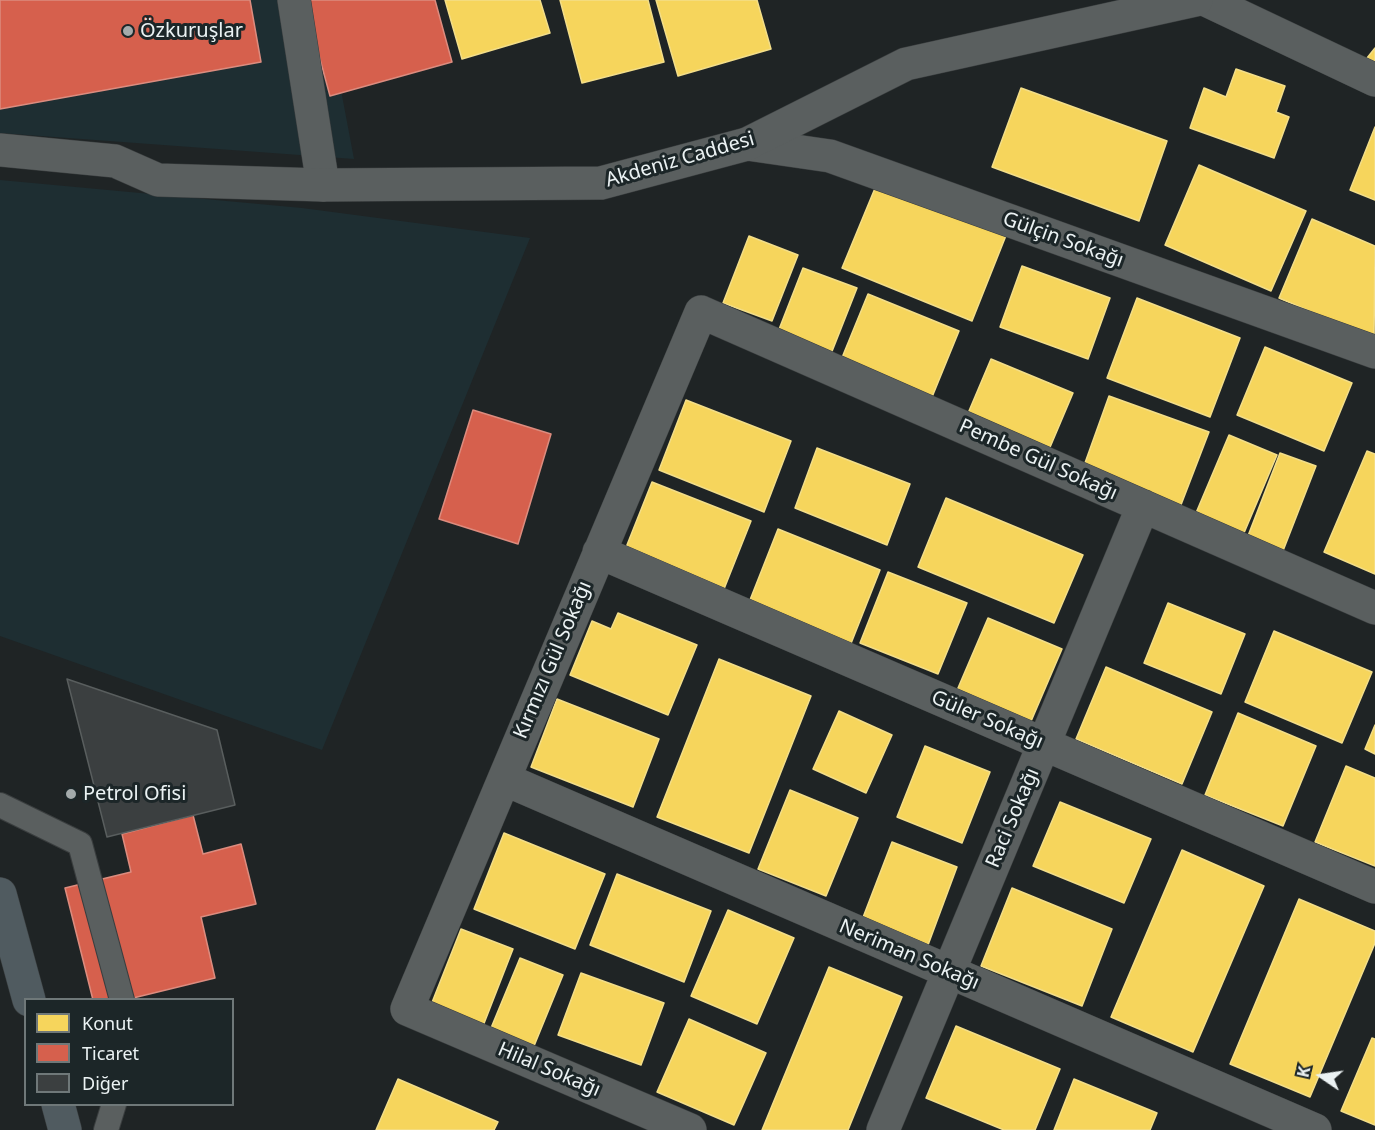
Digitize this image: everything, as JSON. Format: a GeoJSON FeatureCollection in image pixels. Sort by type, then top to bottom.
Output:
{"type":"FeatureCollection","features":[{"type":"Feature","properties":{"kind":"main road"},"geometry":{"type":"LineString","coordinates":[[0,894],[29,998]]}},
{"type":"Feature","properties":{"kind":"main road"},"geometry":{"type":"LineString","coordinates":[[59,1106],[65,1130]]}},
{"type":"Feature","properties":{"kind":"street"},"geometry":{"type":"LineString","coordinates":[[294,0],[323,185]]}},
{"type":"Feature","properties":{"kind":"street","name":"Akdeniz Caddesi"},"geometry":{"type":"LineString","coordinates":[[0,150],[115,161],[158,180],[323,185],[601,183],[747,144],[906,64],[1197,0]]}},
{"type":"Feature","properties":{"kind":"street"},"geometry":{"type":"LineString","coordinates":[[1206,0],[1375,80]]}},
{"type":"Feature","properties":{"kind":"street","name":"Gülçin Sokağı"},"geometry":{"type":"LineString","coordinates":[[747,144],[830,156],[1375,352]]}},
{"type":"Feature","properties":{"kind":"street","name":"Pembe Gül Sokağı"},"geometry":{"type":"LineString","coordinates":[[701,312],[1375,608]]}},
{"type":"Feature","properties":{"kind":"street","name":"Kırmızı Gül Sokağı"},"geometry":{"type":"LineString","coordinates":[[407,1009],[701,312]]}},
{"type":"Feature","properties":{"kind":"street","name":"Raci Sokağı"},"geometry":{"type":"LineString","coordinates":[[883,1130],[1143,506]]}},
{"type":"Feature","properties":{"kind":"street","name":"Güler Sokağı"},"geometry":{"type":"LineString","coordinates":[[599,552],[1375,887]]}},
{"type":"Feature","properties":{"kind":"street","name":"Neriman Sokağı"},"geometry":{"type":"LineString","coordinates":[[504,779],[1315,1130]]}},
{"type":"Feature","properties":{"kind":"street","name":"Hilal Sokağı"},"geometry":{"type":"LineString","coordinates":[[407,1009],[644,1121],[690,1130]]}},
{"type":"Feature","properties":{"kind":"lane"},"geometry":{"type":"LineString","coordinates":[[0,805],[81,844],[122,998]]}},
{"type":"Feature","properties":{"kind":"lane"},"geometry":{"type":"LineString","coordinates":[[106,1130],[113,1106]]}},
{"type":"Feature","properties":{"kind":"shaded area"},"geometry":{"type":"Polygon","coordinates":[[[0,0],[324,0],[354,159],[0,133],[0,0]]]}},
{"type":"Feature","properties":{"kind":"shaded area"},"geometry":{"type":"Polygon","coordinates":[[[0,180],[302,208],[530,238],[322,750],[0,636],[0,180]]]}},
{"type":"Feature","properties":{"kind":"building: Konut"},"geometry":{"type":"Polygon","coordinates":[[[445,0],[540,0],[550,33],[462,59],[445,0]]]}},
{"type":"Feature","properties":{"kind":"building: Konut"},"geometry":{"type":"Polygon","coordinates":[[[560,0],[648,0],[664,62],[582,83],[560,0]]]}},
{"type":"Feature","properties":{"kind":"building: Konut"},"geometry":{"type":"Polygon","coordinates":[[[656,0],[757,0],[771,49],[678,76],[656,0]]]}},
{"type":"Feature","properties":{"kind":"building: Konut"},"geometry":{"type":"Polygon","coordinates":[[[1375,48],[1375,62],[1367,58],[1375,48]]]}},
{"type":"Feature","properties":{"kind":"building: Konut"},"geometry":{"type":"Polygon","coordinates":[[[1236,69],[1285,86],[1276,112],[1289,117],[1274,158],[1190,128],[1204,88],[1226,97],[1236,69]]]}},
{"type":"Feature","properties":{"kind":"building: Konut"},"geometry":{"type":"Polygon","coordinates":[[[1021,88],[1167,141],[1139,221],[992,167],[1021,88]]]}},
{"type":"Feature","properties":{"kind":"building: Konut"},"geometry":{"type":"Polygon","coordinates":[[[1375,127],[1375,200],[1350,190],[1375,127]]]}},
{"type":"Feature","properties":{"kind":"building: Konut"},"geometry":{"type":"Polygon","coordinates":[[[1199,165],[1306,211],[1271,291],[1165,245],[1199,165]]]}},
{"type":"Feature","properties":{"kind":"building: Konut"},"geometry":{"type":"Polygon","coordinates":[[[878,181],[1007,233],[972,321],[842,268],[878,181]]]}},
{"type":"Feature","properties":{"kind":"building: Konut"},"geometry":{"type":"Polygon","coordinates":[[[1312,219],[1375,246],[1374,339],[1279,298],[1312,219]]]}},
{"type":"Feature","properties":{"kind":"building: Konut"},"geometry":{"type":"Polygon","coordinates":[[[749,236],[798,255],[772,321],[723,303],[749,236]]]}},
{"type":"Feature","properties":{"kind":"building: Konut"},"geometry":{"type":"Polygon","coordinates":[[[1022,266],[1110,298],[1088,359],[1000,327],[1022,266]]]}},
{"type":"Feature","properties":{"kind":"building: Konut"},"geometry":{"type":"Polygon","coordinates":[[[803,268],[857,288],[829,359],[776,337],[803,268]]]}},
{"type":"Feature","properties":{"kind":"building: Konut"},"geometry":{"type":"Polygon","coordinates":[[[868,294],[959,331],[930,402],[839,365],[868,294]]]}},
{"type":"Feature","properties":{"kind":"building: Konut"},"geometry":{"type":"Polygon","coordinates":[[[1137,298],[1240,338],[1210,417],[1107,378],[1137,298]]]}},
{"type":"Feature","properties":{"kind":"building: Konut"},"geometry":{"type":"Polygon","coordinates":[[[1265,347],[1352,383],[1324,451],[1237,415],[1265,347]]]}},
{"type":"Feature","properties":{"kind":"building: Konut"},"geometry":{"type":"Polygon","coordinates":[[[991,359],[1073,393],[1048,452],[966,418],[991,359]]]}},
{"type":"Feature","properties":{"kind":"building: Konut"},"geometry":{"type":"Polygon","coordinates":[[[1109,396],[1209,432],[1179,510],[1081,474],[1109,396]]]}},
{"type":"Feature","properties":{"kind":"building: Konut"},"geometry":{"type":"Polygon","coordinates":[[[686,400],[791,441],[764,512],[659,470],[686,400]]]}},
{"type":"Feature","properties":{"kind":"building: Konut"},"geometry":{"type":"Polygon","coordinates":[[[1229,435],[1277,455],[1241,540],[1193,520],[1229,435]]]}},
{"type":"Feature","properties":{"kind":"building: Konut"},"geometry":{"type":"Polygon","coordinates":[[[817,448],[910,484],[887,545],[795,508],[817,448]]]}},
{"type":"Feature","properties":{"kind":"building: Konut"},"geometry":{"type":"Polygon","coordinates":[[[1367,451],[1375,454],[1375,574],[1324,552],[1367,451]]]}},
{"type":"Feature","properties":{"kind":"building: Konut"},"geometry":{"type":"Polygon","coordinates":[[[1280,453],[1316,466],[1281,556],[1246,541],[1280,453]]]}},
{"type":"Feature","properties":{"kind":"building: Konut"},"geometry":{"type":"Polygon","coordinates":[[[652,482],[751,521],[724,589],[625,550],[652,482]]]}},
{"type":"Feature","properties":{"kind":"building: Konut"},"geometry":{"type":"Polygon","coordinates":[[[946,498],[1083,555],[1054,623],[918,567],[946,498]]]}},
{"type":"Feature","properties":{"kind":"building: Konut"},"geometry":{"type":"Polygon","coordinates":[[[778,529],[880,570],[850,646],[748,605],[778,529]]]}},
{"type":"Feature","properties":{"kind":"building: Konut"},"geometry":{"type":"Polygon","coordinates":[[[888,572],[967,603],[938,674],[860,643],[888,572]]]}},
{"type":"Feature","properties":{"kind":"building: Konut"},"geometry":{"type":"Polygon","coordinates":[[[1168,603],[1245,634],[1221,694],[1144,663],[1168,603]]]}},
{"type":"Feature","properties":{"kind":"building: Konut"},"geometry":{"type":"Polygon","coordinates":[[[618,613],[697,645],[668,715],[570,675],[592,621],[611,629],[618,613]]]}},
{"type":"Feature","properties":{"kind":"building: Konut"},"geometry":{"type":"Polygon","coordinates":[[[988,618],[1062,649],[1029,726],[955,695],[988,618]]]}},
{"type":"Feature","properties":{"kind":"building: Konut"},"geometry":{"type":"Polygon","coordinates":[[[1274,631],[1372,672],[1342,743],[1245,702],[1274,631]]]}},
{"type":"Feature","properties":{"kind":"building: Konut"},"geometry":{"type":"Polygon","coordinates":[[[719,659],[811,696],[749,853],[657,817],[719,659]]]}},
{"type":"Feature","properties":{"kind":"building: Konut"},"geometry":{"type":"Polygon","coordinates":[[[1106,667],[1212,712],[1182,784],[1076,739],[1106,667]]]}},
{"type":"Feature","properties":{"kind":"building: Konut"},"geometry":{"type":"Polygon","coordinates":[[[557,699],[659,739],[633,807],[531,767],[557,699]]]}},
{"type":"Feature","properties":{"kind":"building: Konut"},"geometry":{"type":"Polygon","coordinates":[[[839,711],[892,735],[866,793],[813,769],[839,711]]]}},
{"type":"Feature","properties":{"kind":"building: Konut"},"geometry":{"type":"Polygon","coordinates":[[[1238,713],[1316,746],[1283,826],[1205,795],[1238,713]]]}},
{"type":"Feature","properties":{"kind":"building: Konut"},"geometry":{"type":"Polygon","coordinates":[[[1375,725],[1375,754],[1365,749],[1375,725]]]}},
{"type":"Feature","properties":{"kind":"building: Konut"},"geometry":{"type":"Polygon","coordinates":[[[925,746],[990,772],[962,843],[897,817],[925,746]]]}},
{"type":"Feature","properties":{"kind":"building: Konut"},"geometry":{"type":"Polygon","coordinates":[[[1346,766],[1375,778],[1375,866],[1315,842],[1346,766]]]}},
{"type":"Feature","properties":{"kind":"building: Konut"},"geometry":{"type":"Polygon","coordinates":[[[790,790],[858,818],[826,896],[758,869],[790,790]]]}},
{"type":"Feature","properties":{"kind":"building: Konut"},"geometry":{"type":"Polygon","coordinates":[[[1060,802],[1151,839],[1124,903],[1033,866],[1060,802]]]}},
{"type":"Feature","properties":{"kind":"building: Konut"},"geometry":{"type":"Polygon","coordinates":[[[504,833],[605,874],[575,949],[474,909],[504,833]]]}},
{"type":"Feature","properties":{"kind":"building: Konut"},"geometry":{"type":"Polygon","coordinates":[[[892,842],[957,867],[928,945],[862,920],[892,842]]]}},
{"type":"Feature","properties":{"kind":"building: Konut"},"geometry":{"type":"Polygon","coordinates":[[[1182,850],[1264,886],[1193,1052],[1111,1017],[1182,850]]]}},
{"type":"Feature","properties":{"kind":"building: Konut"},"geometry":{"type":"Polygon","coordinates":[[[617,874],[711,911],[684,982],[590,945],[617,874]]]}},
{"type":"Feature","properties":{"kind":"building: Konut"},"geometry":{"type":"Polygon","coordinates":[[[1012,888],[1112,929],[1082,1006],[981,966],[1012,888]]]}},
{"type":"Feature","properties":{"kind":"building: Konut"},"geometry":{"type":"Polygon","coordinates":[[[1299,899],[1375,931],[1375,943],[1310,1097],[1230,1064],[1299,899]]]}},
{"type":"Feature","properties":{"kind":"building: Konut"},"geometry":{"type":"Polygon","coordinates":[[[728,910],[794,938],[757,1024],[691,996],[728,910]]]}},
{"type":"Feature","properties":{"kind":"building: Konut"},"geometry":{"type":"Polygon","coordinates":[[[461,929],[513,949],[483,1026],[431,1005],[461,929]]]}},
{"type":"Feature","properties":{"kind":"building: Konut"},"geometry":{"type":"Polygon","coordinates":[[[520,958],[563,975],[534,1046],[491,1028],[520,958]]]}},
{"type":"Feature","properties":{"kind":"building: Konut"},"geometry":{"type":"Polygon","coordinates":[[[829,967],[902,997],[848,1130],[762,1130],[829,967]]]}},
{"type":"Feature","properties":{"kind":"building: Konut"},"geometry":{"type":"Polygon","coordinates":[[[581,973],[664,1003],[641,1065],[558,1035],[581,973]]]}},
{"type":"Feature","properties":{"kind":"building: Konut"},"geometry":{"type":"Polygon","coordinates":[[[689,1019],[766,1053],[734,1125],[657,1092],[689,1019]]]}},
{"type":"Feature","properties":{"kind":"building: Konut"},"geometry":{"type":"Polygon","coordinates":[[[956,1026],[1060,1069],[1035,1130],[1004,1130],[926,1098],[956,1026]]]}},
{"type":"Feature","properties":{"kind":"building: Konut"},"geometry":{"type":"Polygon","coordinates":[[[1372,1038],[1375,1039],[1375,1125],[1341,1111],[1372,1038]]]}},
{"type":"Feature","properties":{"kind":"building: Konut"},"geometry":{"type":"Polygon","coordinates":[[[398,1079],[498,1122],[494,1130],[376,1130],[398,1079]]]}},
{"type":"Feature","properties":{"kind":"building: Konut"},"geometry":{"type":"Polygon","coordinates":[[[1074,1079],[1157,1113],[1150,1130],[1054,1130],[1074,1079]]]}},
{"type":"Feature","properties":{"kind":"building: Ticaret","name":"Özkuruşlar"},"geometry":{"type":"Polygon","coordinates":[[[0,0],[250,0],[261,62],[0,109],[0,0]]]}},
{"type":"Feature","properties":{"kind":"building: Ticaret"},"geometry":{"type":"Polygon","coordinates":[[[304,0],[435,0],[452,62],[330,96],[304,0]]]}},
{"type":"Feature","properties":{"kind":"building: Ticaret"},"geometry":{"type":"Polygon","coordinates":[[[473,410],[551,434],[518,544],[439,519],[473,410]]]}},
{"type":"Feature","properties":{"kind":"building: Ticaret"},"geometry":{"type":"Polygon","coordinates":[[[193,815],[203,854],[241,844],[256,904],[201,917],[215,978],[133,998],[92,998],[65,888],[131,872],[122,834],[193,815]]]}},
{"type":"Feature","properties":{"kind":"building: Diğer"},"geometry":{"type":"Polygon","coordinates":[[[67,679],[217,730],[235,805],[107,837],[67,679]]]}},
{"type":"Feature","properties":{"kind":"place","name":"Özkuruşlar"},"geometry":{"type":"Point","coordinates":[128,31]}},
{"type":"Feature","properties":{"kind":"place","name":"Petrol Ofisi"},"geometry":{"type":"Point","coordinates":[71,794]}}]}
